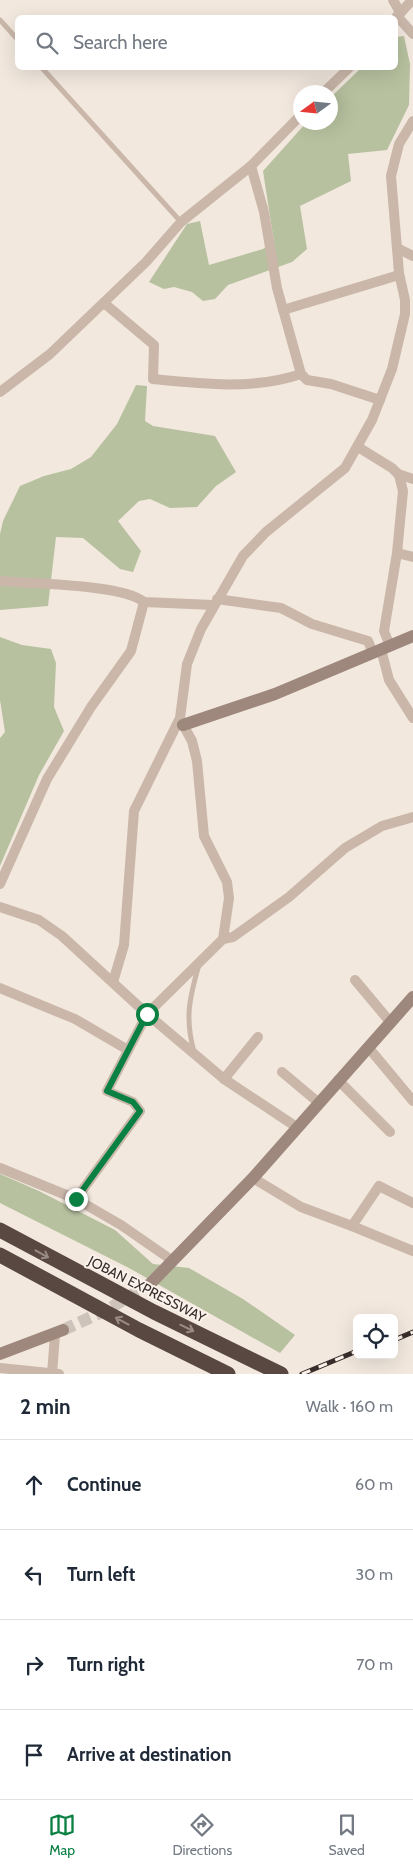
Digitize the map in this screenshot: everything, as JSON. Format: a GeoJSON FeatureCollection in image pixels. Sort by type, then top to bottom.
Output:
{"type":"FeatureCollection","features":[{"type":"Feature","properties":{"kind":"highway","name":"JOBAN EXPRESSWAY"},"geometry":{"type":"LineString","coordinates":[[0,1230],[154,1312],[281,1374]]}},
{"type":"Feature","properties":{"kind":"highway"},"geometry":{"type":"LineString","coordinates":[[0,1256],[139,1330],[228,1374]]}},
{"type":"Feature","properties":{"kind":"street"},"geometry":{"type":"LineString","coordinates":[[393,0],[398,15],[413,34]]}},
{"type":"Feature","properties":{"kind":"street"},"geometry":{"type":"LineString","coordinates":[[398,15],[412,0]]}},
{"type":"Feature","properties":{"kind":"street"},"geometry":{"type":"LineString","coordinates":[[331,85],[347,70]]}},
{"type":"Feature","properties":{"kind":"street"},"geometry":{"type":"LineString","coordinates":[[113,982],[124,945],[134,811],[182,722],[188,664],[193,646],[215,602],[243,556],[266,532],[345,468],[358,448],[392,369],[405,314],[405,300],[399,275],[391,176],[399,144],[413,121]]}},
{"type":"Feature","properties":{"kind":"street"},"geometry":{"type":"LineString","coordinates":[[0,392],[50,354],[146,262],[181,222],[251,166],[293,123]]}},
{"type":"Feature","properties":{"kind":"street"},"geometry":{"type":"LineString","coordinates":[[251,166],[264,212],[271,256],[283,310],[301,374],[307,380],[331,384],[380,400]]}},
{"type":"Feature","properties":{"kind":"street"},"geometry":{"type":"LineString","coordinates":[[396,248],[413,256]]}},
{"type":"Feature","properties":{"kind":"street"},"geometry":{"type":"LineString","coordinates":[[283,310],[399,275]]}},
{"type":"Feature","properties":{"kind":"street"},"geometry":{"type":"LineString","coordinates":[[104,303],[154,345],[153,379],[214,386],[287,379],[301,374]]}},
{"type":"Feature","properties":{"kind":"street"},"geometry":{"type":"LineString","coordinates":[[358,448],[392,468],[398,474],[413,479]]}},
{"type":"Feature","properties":{"kind":"street"},"geometry":{"type":"LineString","coordinates":[[398,474],[403,491],[382,650],[389,680],[413,718]]}},
{"type":"Feature","properties":{"kind":"street"},"geometry":{"type":"LineString","coordinates":[[396,553],[413,558]]}},
{"type":"Feature","properties":{"kind":"street"},"geometry":{"type":"LineString","coordinates":[[0,582],[95,589],[138,597],[144,602],[215,602],[281,608],[312,624],[368,641],[382,650]]}},
{"type":"Feature","properties":{"kind":"street"},"geometry":{"type":"LineString","coordinates":[[0,884],[47,778],[91,706],[131,651],[144,602]]}},
{"type":"Feature","properties":{"kind":"street"},"geometry":{"type":"LineString","coordinates":[[182,722],[250,704],[413,636]]}},
{"type":"Feature","properties":{"kind":"street"},"geometry":{"type":"LineString","coordinates":[[182,722],[192,741],[198,761],[204,836],[227,882],[229,898],[223,939]]}},
{"type":"Feature","properties":{"kind":"street"},"geometry":{"type":"LineString","coordinates":[[76,1199],[140,1111],[133,1102],[107,1091],[147,1014],[223,939],[233,937],[289,897],[345,848],[382,826],[413,817]]}},
{"type":"Feature","properties":{"kind":"street"},"geometry":{"type":"LineString","coordinates":[[0,907],[39,920],[62,936],[147,1014],[224,1079],[298,1128]]}},
{"type":"Feature","properties":{"kind":"street"},"geometry":{"type":"LineString","coordinates":[[355,980],[391,1023]]}},
{"type":"Feature","properties":{"kind":"street"},"geometry":{"type":"LineString","coordinates":[[0,988],[75,1019],[128,1050]]}},
{"type":"Feature","properties":{"kind":"street"},"geometry":{"type":"LineString","coordinates":[[151,1283],[298,1128],[338,1080],[413,997]]}},
{"type":"Feature","properties":{"kind":"street"},"geometry":{"type":"LineString","coordinates":[[224,1079],[258,1037]]}},
{"type":"Feature","properties":{"kind":"street"},"geometry":{"type":"LineString","coordinates":[[368,1047],[413,1101]]}},
{"type":"Feature","properties":{"kind":"street"},"geometry":{"type":"LineString","coordinates":[[282,1072],[318,1103]]}},
{"type":"Feature","properties":{"kind":"street"},"geometry":{"type":"LineString","coordinates":[[338,1080],[390,1132]]}},
{"type":"Feature","properties":{"kind":"street"},"geometry":{"type":"LineString","coordinates":[[0,1168],[76,1199],[121,1225],[173,1261]]}},
{"type":"Feature","properties":{"kind":"street"},"geometry":{"type":"LineString","coordinates":[[252,1178],[301,1207],[413,1251]]}},
{"type":"Feature","properties":{"kind":"street"},"geometry":{"type":"LineString","coordinates":[[352,1226],[379,1186],[413,1203]]}},
{"type":"Feature","properties":{"kind":"street"},"geometry":{"type":"LineString","coordinates":[[0,1354],[59,1333],[52,1374]]}},
{"type":"Feature","properties":{"kind":"street"},"geometry":{"type":"LineString","coordinates":[[0,1368],[58,1374]]}},
{"type":"Feature","properties":{"kind":"lane"},"geometry":{"type":"LineString","coordinates":[[0,20],[15,37]]}},
{"type":"Feature","properties":{"kind":"lane"},"geometry":{"type":"LineString","coordinates":[[44,70],[181,222]]}},
{"type":"Feature","properties":{"kind":"lane"},"geometry":{"type":"LineString","coordinates":[[195,1055],[188,1030],[189,999],[199,962]]}},
{"type":"Feature","properties":{"kind":"green space"},"geometry":{"type":"Polygon","coordinates":[[[404,36],[410,64],[409,105],[387,150],[348,154],[351,181],[300,206],[307,249],[292,262],[228,285],[215,299],[203,301],[192,292],[174,287],[164,289],[149,282],[187,224],[200,221],[209,265],[263,249],[274,242],[263,171],[300,130],[338,130],[338,90],[359,70],[398,70],[398,37],[404,36]]]}},
{"type":"Feature","properties":{"kind":"green space"},"geometry":{"type":"Polygon","coordinates":[[[136,385],[147,386],[145,421],[153,426],[215,436],[236,472],[216,486],[197,507],[170,508],[150,499],[139,501],[118,521],[141,551],[133,572],[120,569],[83,538],[56,537],[48,606],[0,610],[0,534],[3,521],[20,486],[44,476],[71,469],[91,457],[117,424],[136,385]]]}},
{"type":"Feature","properties":{"kind":"green space"},"geometry":{"type":"Polygon","coordinates":[[[0,637],[22,645],[51,649],[56,663],[54,707],[64,731],[39,775],[0,866],[0,738],[5,732],[0,700],[0,637]]]}},
{"type":"Feature","properties":{"kind":"green space"},"geometry":{"type":"Polygon","coordinates":[[[0,1174],[39,1191],[115,1230],[153,1264],[189,1268],[243,1299],[295,1335],[280,1353],[129,1268],[0,1203],[0,1174]]]}},
{"type":"Feature","properties":{"kind":"tunnel"},"geometry":{"type":"LineString","coordinates":[[63,1330],[107,1310],[151,1283]]}},
{"type":"Feature","properties":{"kind":"railway"},"geometry":{"type":"LineString","coordinates":[[398,1338],[413,1332]]}},
{"type":"Feature","properties":{"kind":"railway"},"geometry":{"type":"LineString","coordinates":[[302,1374],[353,1353]]}},
{"type":"Feature","properties":{"kind":"route"},"geometry":{"type":"LineString","coordinates":[[76,1199],[140,1111],[133,1102],[107,1091],[147,1014]]}}]}
